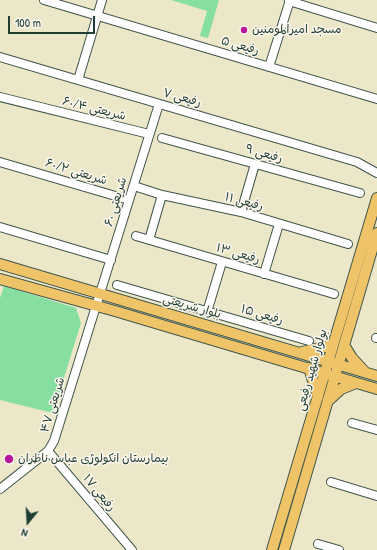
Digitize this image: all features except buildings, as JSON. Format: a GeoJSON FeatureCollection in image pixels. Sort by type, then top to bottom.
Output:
{"type":"FeatureCollection","features":[{"type":"Feature","properties":{"kind":"main road","name":"بولوار شهید رفیعی"},"geometry":{"type":"LineString","coordinates":[[272,550],[323,400],[335,377],[333,346],[377,198]]}},
{"type":"Feature","properties":{"kind":"main road","name":"بولوار شهید رفیعی"},"geometry":{"type":"LineString","coordinates":[[284,550],[323,400],[325,373],[333,363],[344,344],[377,233]]}},
{"type":"Feature","properties":{"kind":"main road","name":"بلوار شریعتی"},"geometry":{"type":"LineString","coordinates":[[0,264],[377,376]]}},
{"type":"Feature","properties":{"kind":"main road"},"geometry":{"type":"LineString","coordinates":[[0,279],[377,389]]}},
{"type":"Feature","properties":{"kind":"main road"},"geometry":{"type":"LineString","coordinates":[[344,344],[352,358],[366,373]]}},
{"type":"Feature","properties":{"kind":"main road"},"geometry":{"type":"LineString","coordinates":[[301,353],[333,346]]}},
{"type":"Feature","properties":{"kind":"main road"},"geometry":{"type":"LineString","coordinates":[[309,368],[323,400],[341,389],[356,383]]}},
{"type":"Feature","properties":{"kind":"street","name":"رفیعی ۵"},"geometry":{"type":"LineString","coordinates":[[44,0],[377,99]]}},
{"type":"Feature","properties":{"kind":"street"},"geometry":{"type":"LineString","coordinates":[[78,80],[102,0]]}},
{"type":"Feature","properties":{"kind":"street"},"geometry":{"type":"LineString","coordinates":[[269,67],[290,1],[377,28]]}},
{"type":"Feature","properties":{"kind":"street","name":"رفیعی ۷"},"geometry":{"type":"LineString","coordinates":[[0,57],[357,162]]}},
{"type":"Feature","properties":{"kind":"street","name":"شریعتی ۶۰/۴"},"geometry":{"type":"LineString","coordinates":[[0,96],[34,106],[149,134]]}},
{"type":"Feature","properties":{"kind":"street","name":"شریعتی ۶۰"},"geometry":{"type":"LineString","coordinates":[[95,306],[101,294],[159,104]]}},
{"type":"Feature","properties":{"kind":"street","name":"رفیعی ۹"},"geometry":{"type":"LineString","coordinates":[[162,138],[360,193]]}},
{"type":"Feature","properties":{"kind":"street","name":"شریعتی ۶۰/۲"},"geometry":{"type":"LineString","coordinates":[[0,162],[129,200]]}},
{"type":"Feature","properties":{"kind":"street"},"geometry":{"type":"LineString","coordinates":[[357,162],[377,164]]}},
{"type":"Feature","properties":{"kind":"street"},"geometry":{"type":"LineString","coordinates":[[357,162],[377,173]]}},
{"type":"Feature","properties":{"kind":"street"},"geometry":{"type":"LineString","coordinates":[[241,212],[255,164]]}},
{"type":"Feature","properties":{"kind":"street","name":"رفیعی ۱۱"},"geometry":{"type":"LineString","coordinates":[[134,186],[162,195],[241,212],[348,244]]}},
{"type":"Feature","properties":{"kind":"street"},"geometry":{"type":"LineString","coordinates":[[149,240],[162,195]]}},
{"type":"Feature","properties":{"kind":"street"},"geometry":{"type":"LineString","coordinates":[[264,274],[279,224]]}},
{"type":"Feature","properties":{"kind":"street"},"geometry":{"type":"LineString","coordinates":[[0,227],[111,260]]}},
{"type":"Feature","properties":{"kind":"street","name":"رفیعی ۱۳"},"geometry":{"type":"LineString","coordinates":[[136,236],[334,294]]}},
{"type":"Feature","properties":{"kind":"street"},"geometry":{"type":"LineString","coordinates":[[207,312],[222,262]]}},
{"type":"Feature","properties":{"kind":"street","name":"رفیعی ۱۵"},"geometry":{"type":"LineString","coordinates":[[117,284],[207,312],[309,341]]}},
{"type":"Feature","properties":{"kind":"street","name":"شریعتی ۴۷"},"geometry":{"type":"LineString","coordinates":[[0,489],[48,451],[58,431],[95,306]]}},
{"type":"Feature","properties":{"kind":"street"},"geometry":{"type":"LineString","coordinates":[[352,423],[377,430]]}},
{"type":"Feature","properties":{"kind":"street","name":"رفیعی ۱۷"},"geometry":{"type":"LineString","coordinates":[[48,451],[132,550]]}},
{"type":"Feature","properties":{"kind":"street"},"geometry":{"type":"LineString","coordinates":[[332,482],[377,496]]}},
{"type":"Feature","properties":{"kind":"street"},"geometry":{"type":"LineString","coordinates":[[318,544],[339,550]]}},
{"type":"Feature","properties":{"kind":"green space"},"geometry":{"type":"Polygon","coordinates":[[[171,0],[219,0],[208,38],[200,36],[207,11],[171,0]]]}},
{"type":"Feature","properties":{"kind":"green space"},"geometry":{"type":"Polygon","coordinates":[[[4,286],[76,308],[81,323],[53,413],[0,400],[0,298],[4,286]]]}},
{"type":"Feature","properties":{"kind":"place","name":"مسجد امیرالمومنین"},"geometry":{"type":"Point","coordinates":[244,30]}},
{"type":"Feature","properties":{"kind":"place","name":"بیمارستان انکولوژی عباس ناظران"},"geometry":{"type":"Point","coordinates":[9,459]}}]}
